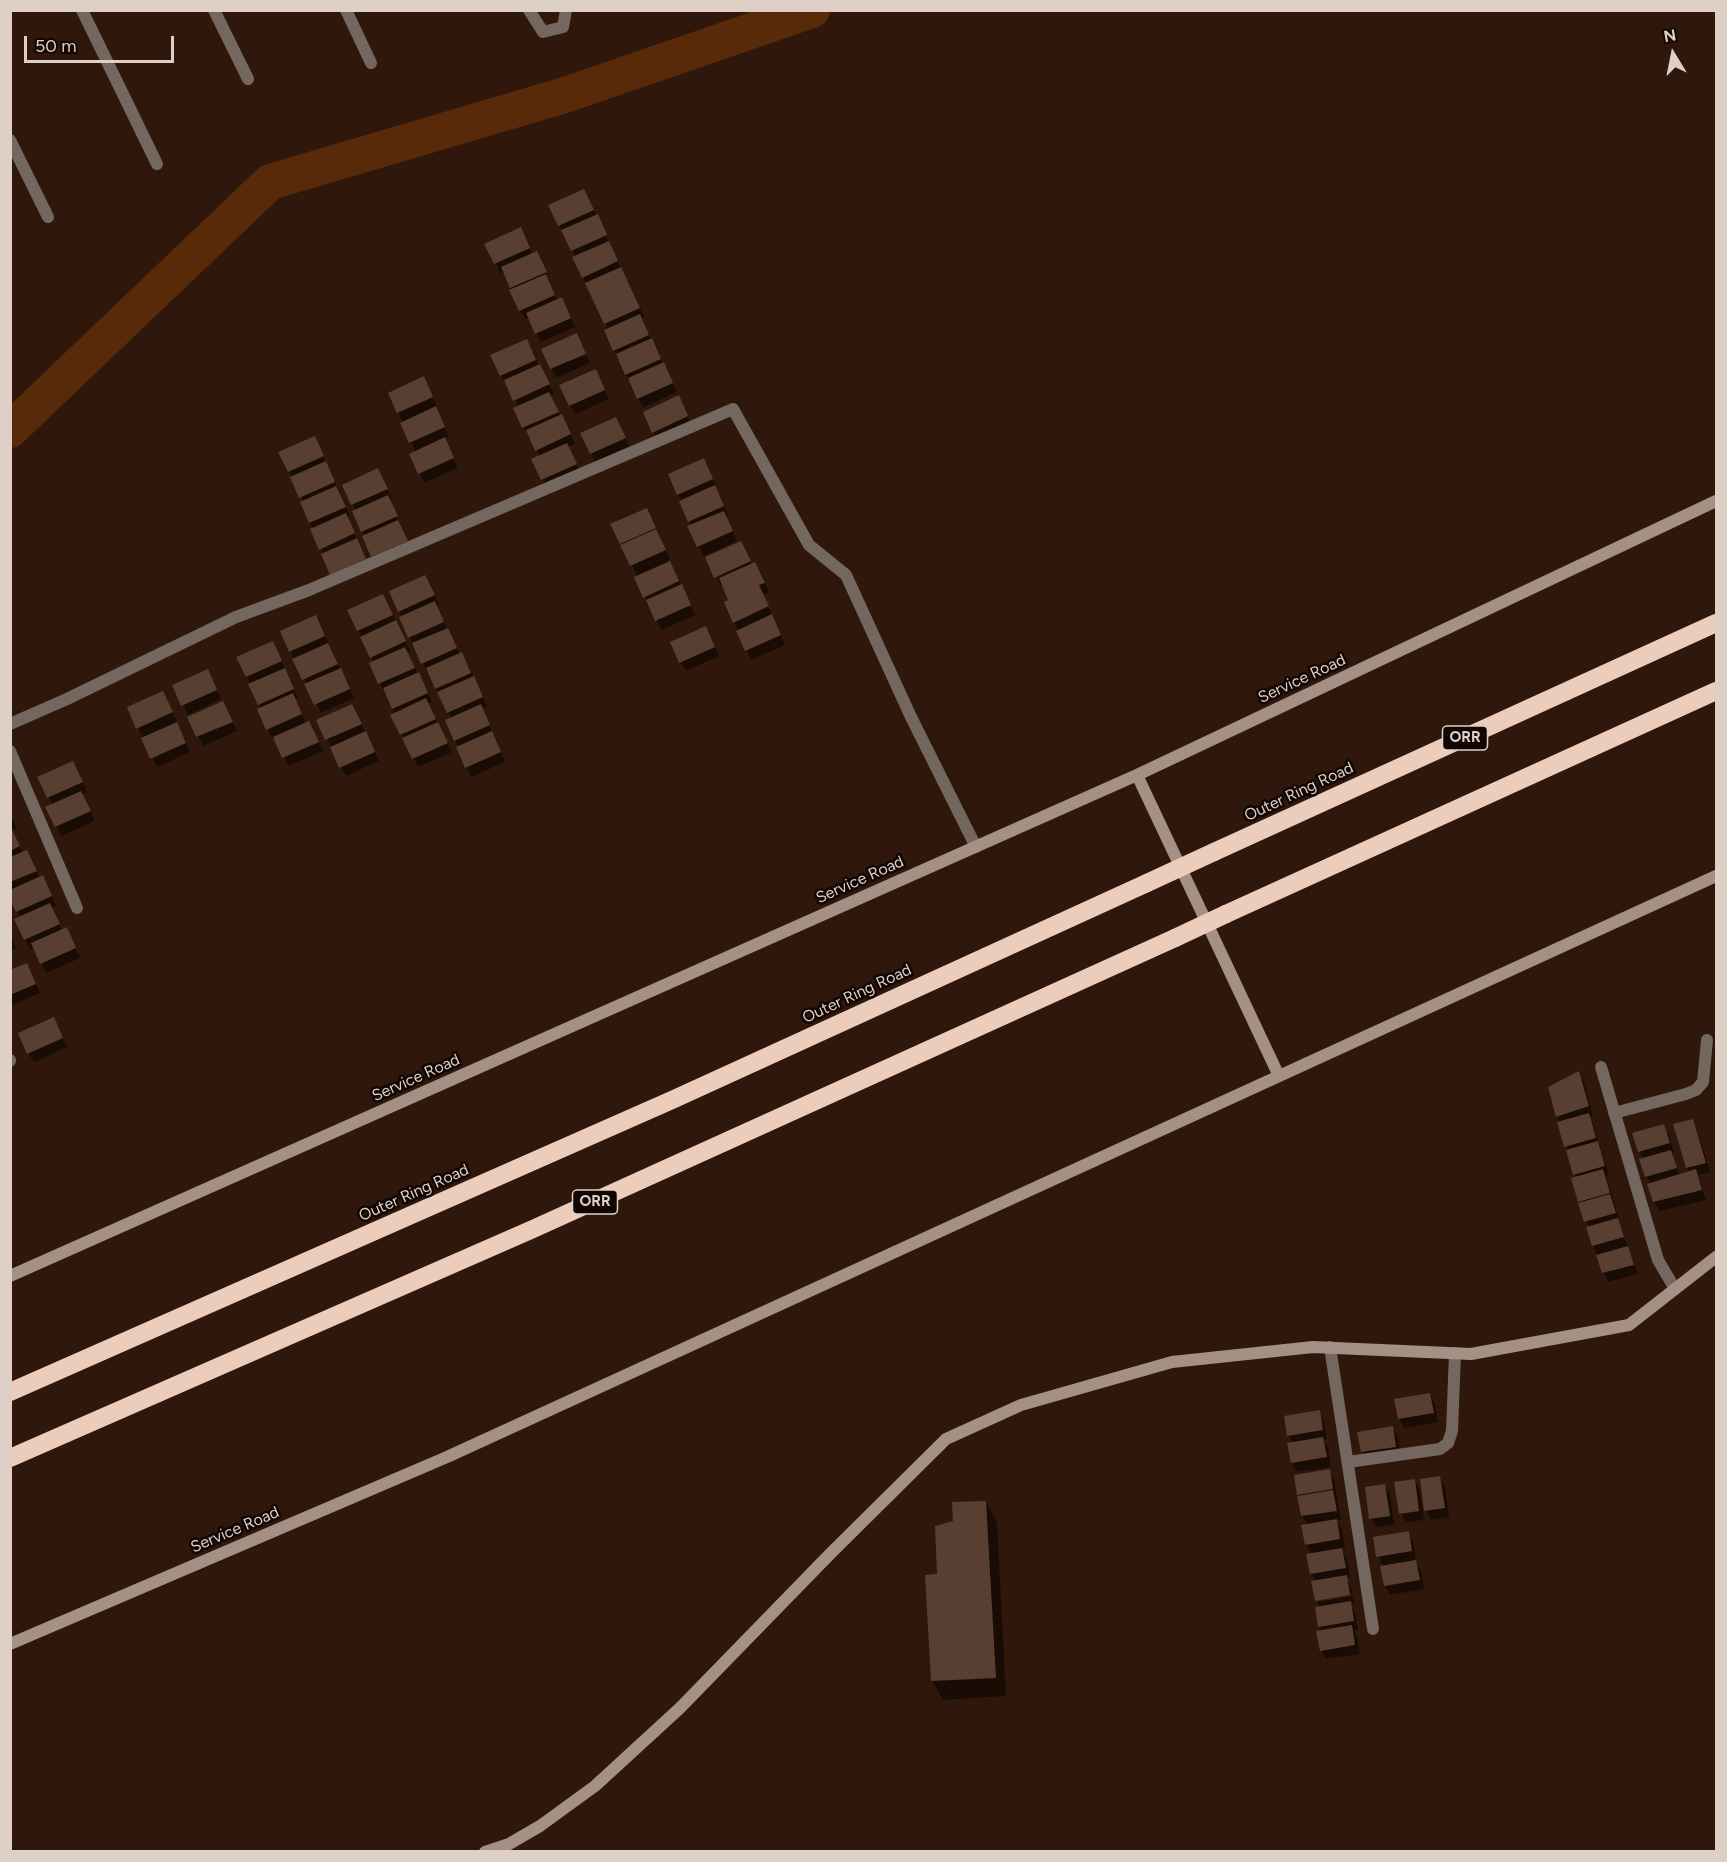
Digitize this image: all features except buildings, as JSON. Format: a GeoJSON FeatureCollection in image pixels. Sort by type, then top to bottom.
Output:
{"type":"FeatureCollection","features":[{"type":"Feature","properties":{"kind":"highway","name":"Outer Ring Road"},"geometry":{"type":"LineString","coordinates":[[10,1392],[672,1100],[1716,623]]}},
{"type":"Feature","properties":{"kind":"highway","name":"ORR"},"geometry":{"type":"LineString","coordinates":[[10,1458],[543,1225],[1716,691]]}},
{"type":"Feature","properties":{"kind":"main road","name":"Service Road"},"geometry":{"type":"LineString","coordinates":[[10,1276],[1137,775],[1716,501]]}},
{"type":"Feature","properties":{"kind":"main road"},"geometry":{"type":"LineString","coordinates":[[1137,775],[1279,1076]]}},
{"type":"Feature","properties":{"kind":"main road","name":"Service Road"},"geometry":{"type":"LineString","coordinates":[[10,1644],[447,1457],[1716,876]]}},
{"type":"Feature","properties":{"kind":"main road"},"geometry":{"type":"LineString","coordinates":[[485,1851],[511,1848],[595,1786],[672,1716],[946,1439],[1021,1405],[1172,1362],[1313,1347],[1471,1354],[1629,1325],[1716,1257]]}},
{"type":"Feature","properties":{"kind":"street"},"geometry":{"type":"LineString","coordinates":[[82,10],[157,164]]}},
{"type":"Feature","properties":{"kind":"street"},"geometry":{"type":"LineString","coordinates":[[214,10],[248,79]]}},
{"type":"Feature","properties":{"kind":"street"},"geometry":{"type":"LineString","coordinates":[[346,10],[371,63]]}},
{"type":"Feature","properties":{"kind":"street"},"geometry":{"type":"LineString","coordinates":[[529,10],[543,32],[563,27],[566,10]]}},
{"type":"Feature","properties":{"kind":"street"},"geometry":{"type":"LineString","coordinates":[[10,140],[48,217]]}},
{"type":"Feature","properties":{"kind":"street"},"geometry":{"type":"LineString","coordinates":[[10,724],[67,699],[236,616],[309,590],[733,409],[809,545],[846,574],[911,717],[976,847]]}},
{"type":"Feature","properties":{"kind":"street"},"geometry":{"type":"LineString","coordinates":[[10,751],[77,908]]}},
{"type":"Feature","properties":{"kind":"street"},"geometry":{"type":"LineString","coordinates":[[1614,1113],[1696,1090],[1703,1082],[1707,1040]]}},
{"type":"Feature","properties":{"kind":"street"},"geometry":{"type":"LineString","coordinates":[[1601,1067],[1658,1260],[1675,1289]]}},
{"type":"Feature","properties":{"kind":"street"},"geometry":{"type":"LineString","coordinates":[[1330,1347],[1373,1629]]}},
{"type":"Feature","properties":{"kind":"street"},"geometry":{"type":"LineString","coordinates":[[1348,1462],[1440,1449],[1448,1443],[1452,1431],[1455,1353]]}},
{"type":"Feature","properties":{"kind":"waterway"},"geometry":{"type":"LineString","coordinates":[[10,430],[270,182],[565,95],[812,10]]}}]}
